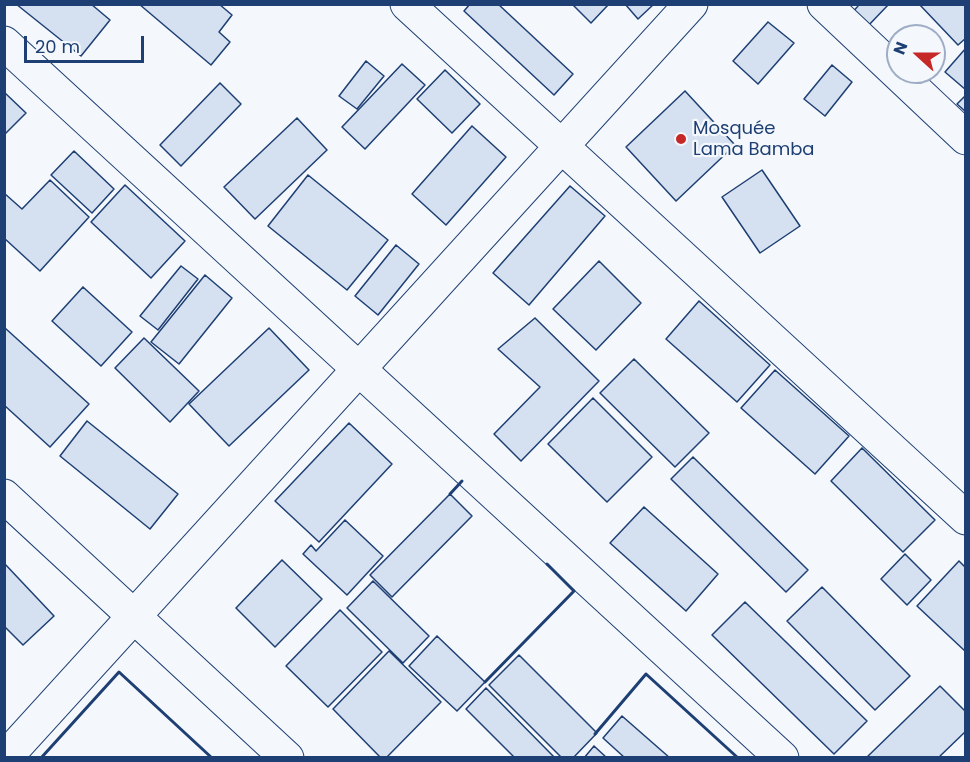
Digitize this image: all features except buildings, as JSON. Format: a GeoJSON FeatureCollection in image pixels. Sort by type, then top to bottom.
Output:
{"type":"FeatureCollection","features":[{"type":"Feature","properties":{"kind":"street"},"geometry":{"type":"LineString","coordinates":[[408,4],[966,518]]}},
{"type":"Feature","properties":{"kind":"street"},"geometry":{"type":"LineString","coordinates":[[5,758],[691,4]]}},
{"type":"Feature","properties":{"kind":"street"},"geometry":{"type":"LineString","coordinates":[[824,4],[966,138]]}},
{"type":"Feature","properties":{"kind":"street"},"geometry":{"type":"LineString","coordinates":[[4,43],[782,758]]}},
{"type":"Feature","properties":{"kind":"street"},"geometry":{"type":"LineString","coordinates":[[4,496],[287,758]]}},
{"type":"Feature","properties":{"kind":"wall"},"geometry":{"type":"LineString","coordinates":[[450,494],[462,481]]}},
{"type":"Feature","properties":{"kind":"wall"},"geometry":{"type":"LineString","coordinates":[[485,682],[574,591],[547,564]]}},
{"type":"Feature","properties":{"kind":"wall"},"geometry":{"type":"LineString","coordinates":[[41,758],[119,672],[212,758]]}},
{"type":"Feature","properties":{"kind":"wall"},"geometry":{"type":"LineString","coordinates":[[595,734],[646,674],[738,758]]}},
{"type":"Feature","properties":{"kind":"place","name":"Mosquée Lama Bamba"},"geometry":{"type":"Point","coordinates":[681,139]}}]}
